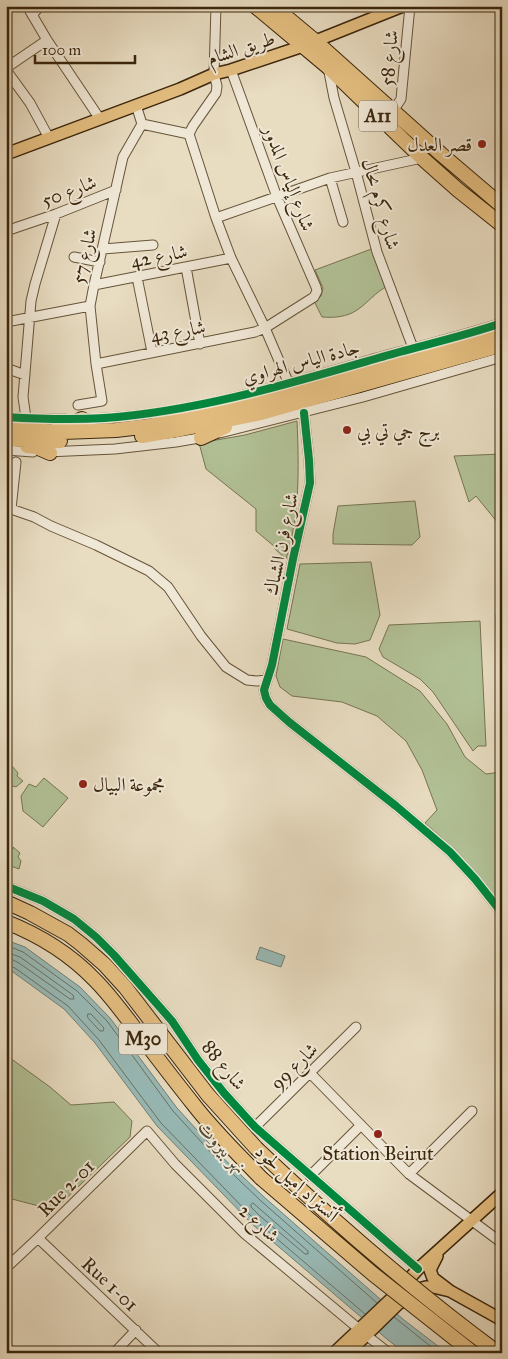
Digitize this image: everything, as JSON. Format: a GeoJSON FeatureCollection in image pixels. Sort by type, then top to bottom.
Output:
{"type":"FeatureCollection","features":[{"type":"Feature","properties":{"kind":"highway","name":"A11"},"geometry":{"type":"LineString","coordinates":[[255,6],[309,43],[393,111],[502,206]]}},
{"type":"Feature","properties":{"kind":"highway","name":"A11"},"geometry":{"type":"LineString","coordinates":[[273,6],[309,43],[328,67],[422,158],[502,225]]}},
{"type":"Feature","properties":{"kind":"highway"},"geometry":{"type":"LineString","coordinates":[[6,439],[62,441],[141,436],[182,429],[459,350],[502,332]]}},
{"type":"Feature","properties":{"kind":"highway"},"geometry":{"type":"LineString","coordinates":[[459,350],[502,345]]}},
{"type":"Feature","properties":{"kind":"highway"},"geometry":{"type":"LineString","coordinates":[[194,406],[201,407],[246,401],[256,408]]}},
{"type":"Feature","properties":{"kind":"highway"},"geometry":{"type":"LineString","coordinates":[[6,429],[63,432],[116,430],[256,408]]}},
{"type":"Feature","properties":{"kind":"highway"},"geometry":{"type":"LineString","coordinates":[[201,438],[217,430],[245,421],[256,408]]}},
{"type":"Feature","properties":{"kind":"highway"},"geometry":{"type":"LineString","coordinates":[[6,425],[72,424],[82,419]]}},
{"type":"Feature","properties":{"kind":"highway"},"geometry":{"type":"LineString","coordinates":[[6,444],[36,447],[50,452]]}},
{"type":"Feature","properties":{"kind":"highway","name":"أتستراد إميل لحود"},"geometry":{"type":"LineString","coordinates":[[6,902],[68,934],[105,965],[125,987],[208,1095],[256,1148],[312,1202],[498,1353]]}},
{"type":"Feature","properties":{"kind":"highway","name":"أتستراد إميل لحود"},"geometry":{"type":"LineString","coordinates":[[6,922],[57,948],[95,980],[195,1107],[261,1178],[373,1274],[473,1353]]}},
{"type":"Feature","properties":{"kind":"main road","name":"طريق الشام"},"geometry":{"type":"LineString","coordinates":[[6,154],[180,89],[214,74],[309,43],[403,6]]}},
{"type":"Feature","properties":{"kind":"main road"},"geometry":{"type":"LineString","coordinates":[[334,1353],[365,1330],[395,1301],[418,1270],[502,1193]]}},
{"type":"Feature","properties":{"kind":"main road"},"geometry":{"type":"LineString","coordinates":[[444,1247],[435,1258],[430,1270],[432,1278],[450,1291],[502,1320]]}},
{"type":"Feature","properties":{"kind":"main road"},"geometry":{"type":"LineString","coordinates":[[395,1301],[422,1288],[433,1287],[450,1291]]}},
{"type":"Feature","properties":{"kind":"main road"},"geometry":{"type":"LineString","coordinates":[[348,1353],[365,1330]]}},
{"type":"Feature","properties":{"kind":"street"},"geometry":{"type":"LineString","coordinates":[[27,6],[47,40],[100,119]]}},
{"type":"Feature","properties":{"kind":"street"},"geometry":{"type":"LineString","coordinates":[[32,15],[40,6]]}},
{"type":"Feature","properties":{"kind":"street"},"geometry":{"type":"LineString","coordinates":[[216,6],[214,74],[217,86],[216,93],[189,134],[231,258],[265,328],[289,384]]}},
{"type":"Feature","properties":{"kind":"street","name":"شارع 58"},"geometry":{"type":"LineString","coordinates":[[393,111],[402,99],[410,6]]}},
{"type":"Feature","properties":{"kind":"street"},"geometry":{"type":"LineString","coordinates":[[47,40],[6,69],[30,103],[49,138]]}},
{"type":"Feature","properties":{"kind":"street","name":"شارع كرم ىحال"},"geometry":{"type":"LineString","coordinates":[[328,67],[334,98],[377,252],[413,348]]}},
{"type":"Feature","properties":{"kind":"street","name":"شارع إلياس المدور"},"geometry":{"type":"LineString","coordinates":[[231,70],[277,197],[317,289],[314,297]]}},
{"type":"Feature","properties":{"kind":"street"},"geometry":{"type":"LineString","coordinates":[[136,105],[142,124],[189,134]]}},
{"type":"Feature","properties":{"kind":"street","name":"شارع 57"},"geometry":{"type":"LineString","coordinates":[[78,405],[102,400],[90,306],[123,157],[142,124]]}},
{"type":"Feature","properties":{"kind":"street"},"geometry":{"type":"LineString","coordinates":[[216,218],[330,178],[422,158]]}},
{"type":"Feature","properties":{"kind":"street"},"geometry":{"type":"LineString","coordinates":[[330,178],[343,222]]}},
{"type":"Feature","properties":{"kind":"street","name":"شارع 50"},"geometry":{"type":"LineString","coordinates":[[6,231],[56,214],[116,190]]}},
{"type":"Feature","properties":{"kind":"street"},"geometry":{"type":"LineString","coordinates":[[23,416],[31,301],[56,214]]}},
{"type":"Feature","properties":{"kind":"street"},"geometry":{"type":"LineString","coordinates":[[103,249],[153,244]]}},
{"type":"Feature","properties":{"kind":"street"},"geometry":{"type":"LineString","coordinates":[[74,257],[100,262]]}},
{"type":"Feature","properties":{"kind":"street","name":"شارع 42"},"geometry":{"type":"LineString","coordinates":[[94,286],[231,258]]}},
{"type":"Feature","properties":{"kind":"street"},"geometry":{"type":"LineString","coordinates":[[186,267],[200,344]]}},
{"type":"Feature","properties":{"kind":"street"},"geometry":{"type":"LineString","coordinates":[[137,277],[152,352]]}},
{"type":"Feature","properties":{"kind":"street","name":"شارع 43"},"geometry":{"type":"LineString","coordinates":[[96,364],[244,335],[265,328],[314,297]]}},
{"type":"Feature","properties":{"kind":"street"},"geometry":{"type":"LineString","coordinates":[[6,322],[90,306]]}},
{"type":"Feature","properties":{"kind":"street","name":"جادة الياس الهراوي"},"geometry":{"type":"LineString","coordinates":[[6,417],[105,418],[194,406],[289,384],[502,323]]}},
{"type":"Feature","properties":{"kind":"street"},"geometry":{"type":"LineString","coordinates":[[6,450],[50,452],[115,449],[201,438],[304,413],[502,357]]}},
{"type":"Feature","properties":{"kind":"street"},"geometry":{"type":"LineString","coordinates":[[6,368],[25,375]]}},
{"type":"Feature","properties":{"kind":"street","name":"شارع فرن الشباك"},"geometry":{"type":"LineString","coordinates":[[267,680],[272,665],[310,483],[310,460],[304,413]]}},
{"type":"Feature","properties":{"kind":"street"},"geometry":{"type":"LineString","coordinates":[[16,462],[8,509],[34,517],[149,571],[168,587],[201,636],[226,667],[248,680],[257,682],[267,680],[264,690],[266,698],[276,711],[396,806],[450,852],[502,913]]}},
{"type":"Feature","properties":{"kind":"street","name":"شارع 88"},"geometry":{"type":"LineString","coordinates":[[6,886],[43,901],[74,919],[96,937],[172,1022],[198,1060],[255,1128],[418,1270]]}},
{"type":"Feature","properties":{"kind":"street","name":"شارع 99"},"geometry":{"type":"LineString","coordinates":[[255,1128],[356,1027]]}},
{"type":"Feature","properties":{"kind":"street"},"geometry":{"type":"LineString","coordinates":[[310,1073],[409,1174],[502,1243]]}},
{"type":"Feature","properties":{"kind":"street"},"geometry":{"type":"LineString","coordinates":[[409,1174],[472,1111]]}},
{"type":"Feature","properties":{"kind":"street"},"geometry":{"type":"LineString","coordinates":[[310,1176],[361,1125]]}},
{"type":"Feature","properties":{"kind":"street","name":"Rue 2-01"},"geometry":{"type":"LineString","coordinates":[[6,1268],[147,1131]]}},
{"type":"Feature","properties":{"kind":"street","name":"شارع 2"},"geometry":{"type":"LineString","coordinates":[[147,1131],[175,1164],[245,1234],[365,1330],[389,1353]]}},
{"type":"Feature","properties":{"kind":"street","name":"Rue 1-01"},"geometry":{"type":"LineString","coordinates":[[38,1238],[159,1353]]}},
{"type":"Feature","properties":{"kind":"street"},"geometry":{"type":"LineString","coordinates":[[114,1353],[136,1330]]}},
{"type":"Feature","properties":{"kind":"green space"},"geometry":{"type":"Polygon","coordinates":[[[374,248],[388,286],[349,314],[322,317],[314,301],[321,296],[323,288],[315,270],[374,248]]]}},
{"type":"Feature","properties":{"kind":"green space"},"geometry":{"type":"Polygon","coordinates":[[[297,421],[298,473],[296,508],[291,542],[286,559],[256,531],[256,509],[206,469],[199,443],[245,435],[297,421]]]}},
{"type":"Feature","properties":{"kind":"green space"},"geometry":{"type":"Polygon","coordinates":[[[502,454],[502,528],[476,496],[469,502],[454,456],[502,454]]]}},
{"type":"Feature","properties":{"kind":"green space"},"geometry":{"type":"Polygon","coordinates":[[[415,501],[420,537],[412,545],[333,544],[338,506],[415,501]]]}},
{"type":"Feature","properties":{"kind":"green space"},"geometry":{"type":"Polygon","coordinates":[[[371,562],[380,615],[370,640],[355,644],[337,643],[287,629],[300,564],[371,562]]]}},
{"type":"Feature","properties":{"kind":"green space"},"geometry":{"type":"Polygon","coordinates":[[[502,610],[502,670],[497,671],[496,615],[502,610]]]}},
{"type":"Feature","properties":{"kind":"green space"},"geometry":{"type":"Polygon","coordinates":[[[480,621],[486,746],[478,746],[473,751],[433,692],[420,679],[383,657],[379,649],[389,625],[480,621]]]}},
{"type":"Feature","properties":{"kind":"green space"},"geometry":{"type":"Polygon","coordinates":[[[283,639],[366,657],[420,691],[447,724],[465,757],[486,774],[502,772],[502,908],[479,877],[453,848],[425,823],[437,810],[422,770],[406,741],[377,716],[342,702],[292,696],[280,687],[276,676],[283,639]]]}},
{"type":"Feature","properties":{"kind":"green space"},"geometry":{"type":"Polygon","coordinates":[[[6,759],[18,773],[17,776],[23,781],[16,787],[6,784],[6,759]]]}},
{"type":"Feature","properties":{"kind":"green space"},"geometry":{"type":"Polygon","coordinates":[[[44,778],[68,798],[43,827],[23,811],[21,796],[29,784],[36,787],[44,778]]]}},
{"type":"Feature","properties":{"kind":"green space"},"geometry":{"type":"Polygon","coordinates":[[[13,847],[20,853],[18,857],[21,861],[19,869],[8,865],[7,851],[9,848],[13,849],[13,847]]]}},
{"type":"Feature","properties":{"kind":"green space"},"geometry":{"type":"Polygon","coordinates":[[[6,1055],[71,1105],[114,1102],[132,1121],[130,1137],[54,1210],[6,1196],[6,1055]]]}},
{"type":"Feature","properties":{"kind":"water"},"geometry":{"type":"Polygon","coordinates":[[[6,940],[25,947],[80,987],[110,1018],[177,1108],[218,1153],[264,1197],[404,1320],[447,1353],[405,1353],[252,1224],[157,1126],[95,1043],[64,1009],[13,972],[6,969],[6,940]]]}},
{"type":"Feature","properties":{"kind":"water"},"geometry":{"type":"Polygon","coordinates":[[[260,947],[285,956],[281,967],[256,959],[260,947]]]}},
{"type":"Feature","properties":{"kind":"cycle path"},"geometry":{"type":"LineString","coordinates":[[6,417],[93,419],[209,403],[277,387],[502,323]]}},
{"type":"Feature","properties":{"kind":"cycle path"},"geometry":{"type":"LineString","coordinates":[[304,413],[310,483],[272,665],[264,690],[266,698],[270,705],[289,722],[396,806],[450,852],[475,879],[502,913]]}},
{"type":"Feature","properties":{"kind":"cycle path"},"geometry":{"type":"LineString","coordinates":[[6,886],[43,901],[74,919],[96,937],[172,1021],[198,1060],[224,1093],[255,1127],[418,1269]]}},
{"type":"Feature","properties":{"kind":"place","name":"قصر العدل"},"geometry":{"type":"Point","coordinates":[482,144]}},
{"type":"Feature","properties":{"kind":"place","name":"برج جي تي بي"},"geometry":{"type":"Point","coordinates":[347,430]}},
{"type":"Feature","properties":{"kind":"place","name":"مجموعة البيال"},"geometry":{"type":"Point","coordinates":[83,784]}},
{"type":"Feature","properties":{"kind":"place","name":"Station Beirut"},"geometry":{"type":"Point","coordinates":[378,1134]}},
{"type":"Feature","properties":{"kind":"water label","name":"نهر بيروت"},"geometry":{"type":"Point","coordinates":[223,1147]}}]}
